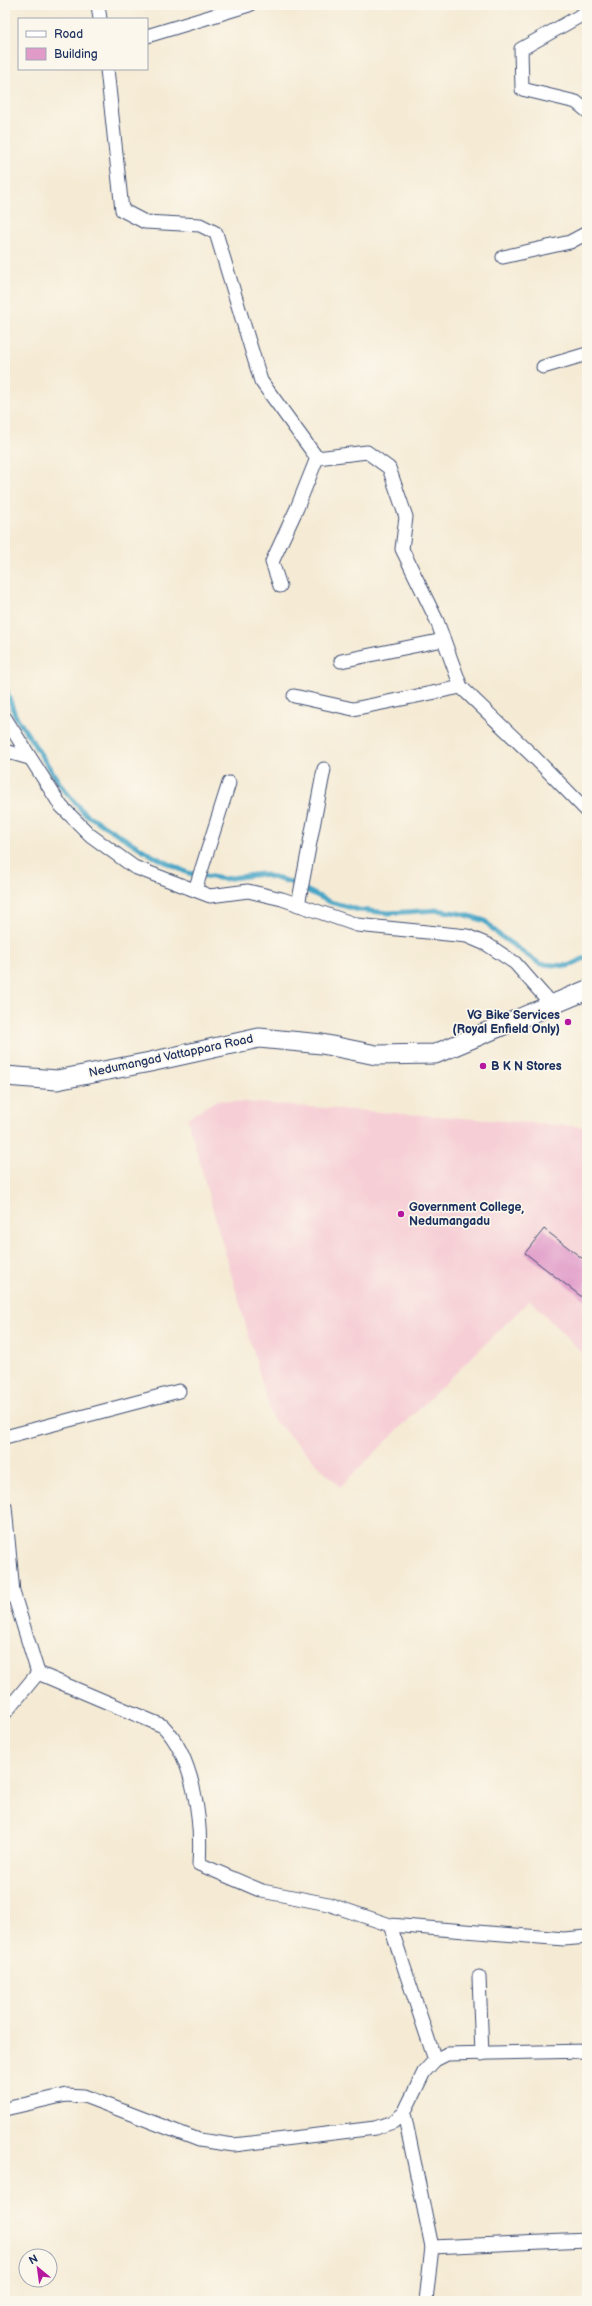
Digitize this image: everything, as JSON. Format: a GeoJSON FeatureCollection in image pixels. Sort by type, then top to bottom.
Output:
{"type":"FeatureCollection","features":[{"type":"Feature","properties":{"kind":"main road","name":"Nedumangad Vattappara Road"},"geometry":{"type":"LineString","coordinates":[[5,1076],[57,1080],[150,1062],[259,1038],[322,1044],[376,1055],[435,1054],[587,990]]}},
{"type":"Feature","properties":{"kind":"street"},"geometry":{"type":"LineString","coordinates":[[98,5],[100,18]]}},
{"type":"Feature","properties":{"kind":"street"},"geometry":{"type":"LineString","coordinates":[[148,36],[249,5]]}},
{"type":"Feature","properties":{"kind":"street"},"geometry":{"type":"LineString","coordinates":[[587,12],[521,49],[522,89],[576,102],[587,111]]}},
{"type":"Feature","properties":{"kind":"street"},"geometry":{"type":"LineString","coordinates":[[107,70],[122,210],[145,222],[200,225],[216,233],[261,382],[316,458]]}},
{"type":"Feature","properties":{"kind":"street"},"geometry":{"type":"LineString","coordinates":[[503,257],[570,242],[587,233]]}},
{"type":"Feature","properties":{"kind":"street"},"geometry":{"type":"LineString","coordinates":[[543,367],[587,354]]}},
{"type":"Feature","properties":{"kind":"street"},"geometry":{"type":"LineString","coordinates":[[316,458],[368,452],[389,468],[406,517],[402,548],[437,621],[461,687],[535,758],[587,811]]}},
{"type":"Feature","properties":{"kind":"street"},"geometry":{"type":"LineString","coordinates":[[280,586],[272,562],[297,508],[316,458]]}},
{"type":"Feature","properties":{"kind":"street"},"geometry":{"type":"LineString","coordinates":[[341,661],[443,640]]}},
{"type":"Feature","properties":{"kind":"street"},"geometry":{"type":"LineString","coordinates":[[294,696],[354,709],[461,687]]}},
{"type":"Feature","properties":{"kind":"street"},"geometry":{"type":"LineString","coordinates":[[5,718],[29,758],[61,806],[90,835],[134,867],[210,896],[248,891],[298,905],[357,925],[467,936],[488,945],[515,963],[552,1005]]}},
{"type":"Feature","properties":{"kind":"street"},"geometry":{"type":"LineString","coordinates":[[5,751],[29,758]]}},
{"type":"Feature","properties":{"kind":"street"},"geometry":{"type":"LineString","coordinates":[[298,905],[324,769]]}},
{"type":"Feature","properties":{"kind":"street"},"geometry":{"type":"LineString","coordinates":[[195,890],[229,783]]}},
{"type":"Feature","properties":{"kind":"street"},"geometry":{"type":"LineString","coordinates":[[5,1437],[179,1391]]}},
{"type":"Feature","properties":{"kind":"street"},"geometry":{"type":"LineString","coordinates":[[5,1507],[13,1592],[38,1673],[163,1726],[172,1735],[184,1757],[194,1791],[200,1845],[198,1864],[262,1891],[328,1904],[390,1925],[564,1939],[587,1937]]}},
{"type":"Feature","properties":{"kind":"street"},"geometry":{"type":"LineString","coordinates":[[5,1713],[38,1673]]}},
{"type":"Feature","properties":{"kind":"street"},"geometry":{"type":"LineString","coordinates":[[390,1925],[435,2060]]}},
{"type":"Feature","properties":{"kind":"street"},"geometry":{"type":"LineString","coordinates":[[479,1977],[482,2054]]}},
{"type":"Feature","properties":{"kind":"street"},"geometry":{"type":"LineString","coordinates":[[5,2109],[66,2094],[84,2096],[199,2140],[234,2144],[375,2128],[393,2122],[404,2113],[424,2072],[435,2060],[447,2054],[587,2051]]}},
{"type":"Feature","properties":{"kind":"street"},"geometry":{"type":"LineString","coordinates":[[404,2113],[432,2247],[426,2301]]}},
{"type":"Feature","properties":{"kind":"street"},"geometry":{"type":"LineString","coordinates":[[432,2247],[587,2240]]}},
{"type":"Feature","properties":{"kind":"shaded area","name":"Government College, Nedumangadu"},"geometry":{"type":"Polygon","coordinates":[[[217,1100],[587,1127],[587,1358],[530,1300],[340,1487],[272,1418],[187,1118],[217,1100]]]}},
{"type":"Feature","properties":{"kind":"building"},"geometry":{"type":"Polygon","coordinates":[[[544,1229],[587,1262],[587,1301],[525,1253],[544,1229]]]}},
{"type":"Feature","properties":{"kind":"waterway"},"geometry":{"type":"LineString","coordinates":[[5,686],[15,715],[62,787],[84,813],[153,856],[188,873],[224,879],[261,874],[290,882],[330,902],[359,910],[389,913],[438,910],[463,914],[485,921],[499,935],[540,964],[568,966],[587,957]]}},
{"type":"Feature","properties":{"kind":"place","name":"VG Bike Services (Royal Enfield Only)"},"geometry":{"type":"Point","coordinates":[568,1022]}},
{"type":"Feature","properties":{"kind":"place","name":"B K N Stores"},"geometry":{"type":"Point","coordinates":[483,1066]}},
{"type":"Feature","properties":{"kind":"place","name":"Government College, Nedumangadu"},"geometry":{"type":"Point","coordinates":[401,1214]}}]}
